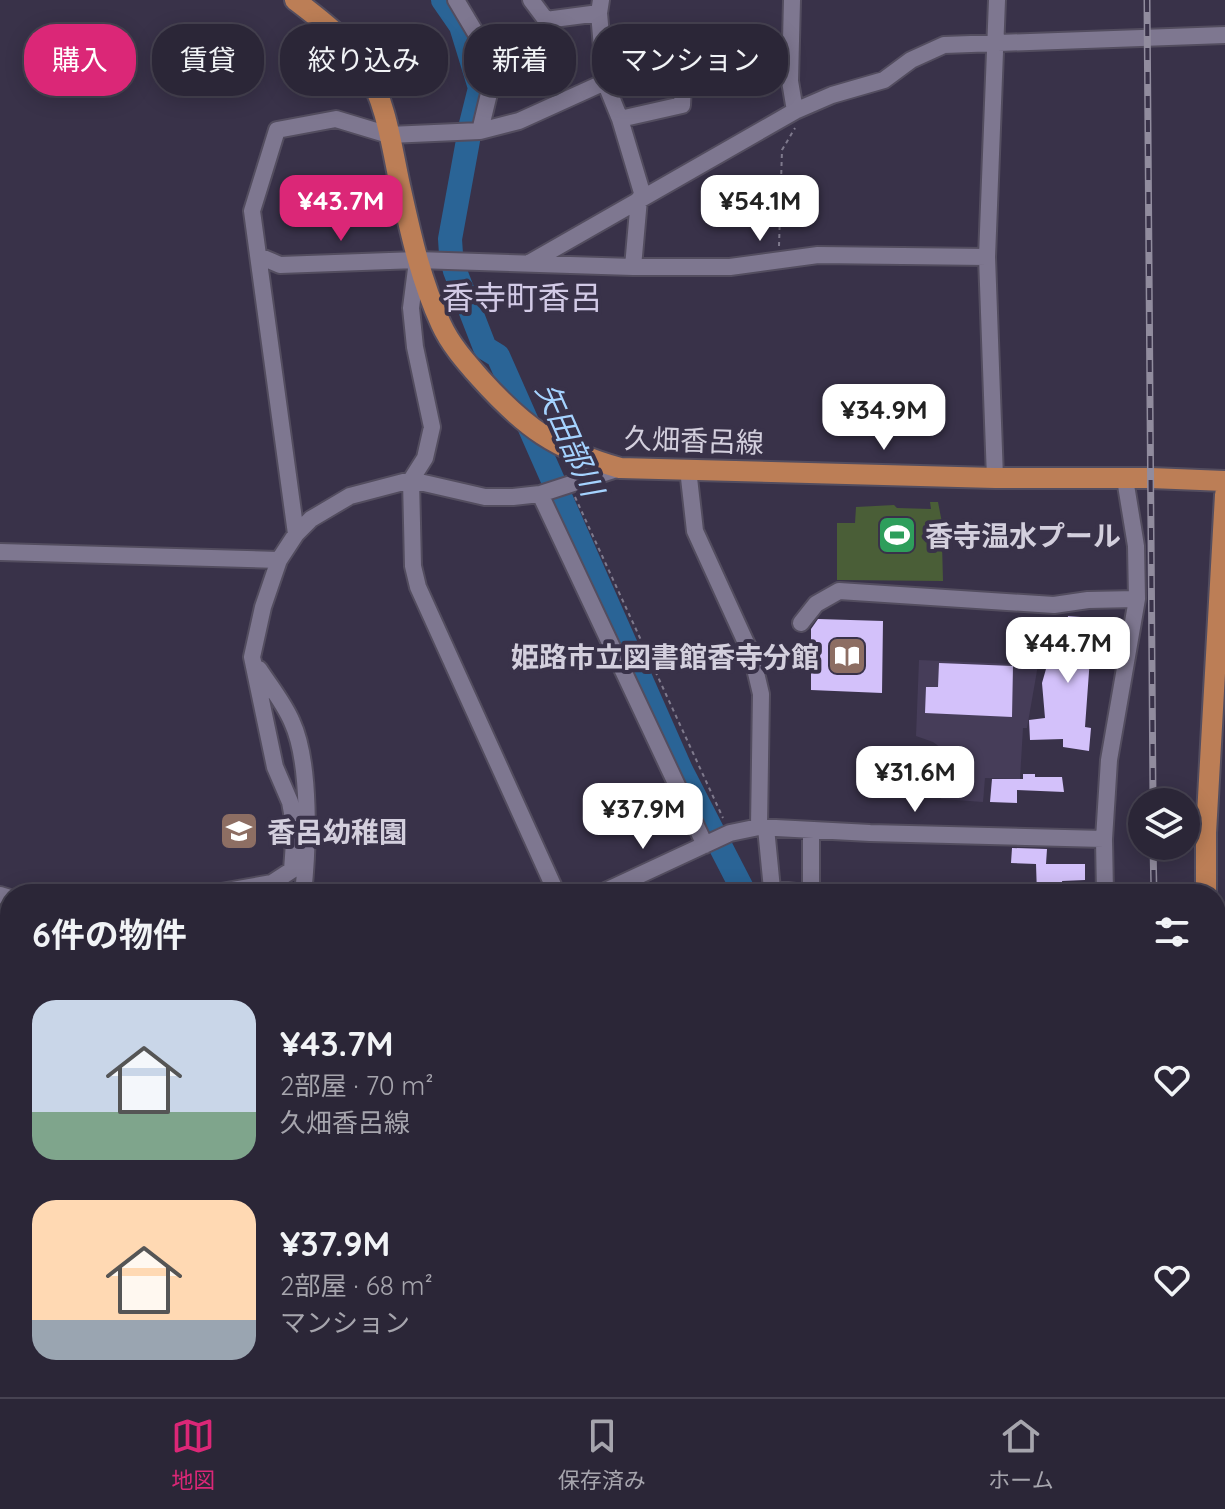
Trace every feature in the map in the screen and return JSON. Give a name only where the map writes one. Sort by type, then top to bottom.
[{"type":"main road","name":"久畑香呂線","points":[[295,0],[342,40],[365,67],[379,98],[417,260],[441,326],[452,344],[508,409],[563,449],[620,468],[1225,481]]},
{"type":"main road","points":[[1206,884],[1206,833],[1218,754],[1225,495]]},
{"type":"street","points":[[456,0],[484,47],[492,81],[480,131]]},
{"type":"street","points":[[531,0],[546,20],[600,7]]},
{"type":"street","points":[[792,0],[789,44],[795,111]]},
{"type":"street","points":[[995,478],[987,257],[997,0]]},
{"type":"street","points":[[531,262],[795,111],[832,95],[884,80],[911,60],[944,45],[1225,35]]},
{"type":"street","points":[[620,119],[682,105],[684,65],[789,44]]},
{"type":"street","points":[[296,534],[252,211],[277,130],[336,119],[389,135],[480,131],[519,121],[592,88]]},
{"type":"street","points":[[611,96],[641,198],[633,267]]},
{"type":"street","points":[[259,256],[280,265],[417,260],[633,267],[730,267],[818,255],[987,257]]},
{"type":"street","points":[[417,260],[411,308],[415,347],[432,427],[425,458],[411,480],[413,566],[418,587],[552,884]]},
{"type":"street","points":[[297,884],[292,870],[295,829],[290,802],[275,767],[252,657],[263,607],[279,560],[296,534],[311,519],[350,496],[411,480],[485,497],[513,497],[540,494],[620,468]]},
{"type":"street","points":[[688,469],[695,531],[752,656],[761,694],[763,828],[771,884]]},
{"type":"street","points":[[1105,884],[1109,760],[1137,599],[1136,546],[1125,479]]},
{"type":"street","points":[[540,494],[705,845]]},
{"type":"street","points":[[0,552],[279,560]]},
{"type":"street","points":[[801,623],[816,604],[839,591],[1054,605],[1088,600],[1137,599]]},
{"type":"street","points":[[252,657],[293,723],[306,780],[301,884]]},
{"type":"street","points":[[621,884],[730,833],[763,828],[1104,839]]},
{"type":"street","points":[[811,830],[811,884]]},
{"type":"street","points":[[266,884],[292,870]]},
{"type":"path","points":[[779,260],[782,150],[796,126],[795,111]]},
{"type":"path","points":[[569,485],[730,833]]},
{"type":"shaded area","points":[[919,660],[1038,665],[1027,728],[1023,728],[1020,779],[985,778],[983,802],[941,799],[948,753],[933,742],[916,736]]},
{"type":"green space","name":"香寺温水プール","points":[[930,502],[938,502],[943,528],[949,525],[957,529],[957,542],[942,544],[943,581],[837,580],[837,523],[855,523],[856,507],[894,505],[897,508],[931,509]]},
{"type":"building","points":[[1068,616],[1094,618],[1093,636],[1103,636],[1101,659],[1090,658],[1085,727],[1091,728],[1089,751],[1063,747],[1063,739],[1030,740],[1029,720],[1045,718],[1042,683],[1050,655],[1046,655],[1050,630],[1066,632]]},
{"type":"building","name":"姫路市立図書館香寺分館","points":[[818,619],[883,621],[882,693],[811,690],[811,629]]},
{"type":"building","points":[[939,663],[1013,666],[1012,717],[925,713],[926,687],[938,687]]},
{"type":"building","points":[[1023,774],[1062,777],[1064,792],[1017,790],[1017,803],[990,802],[992,779],[1023,779]]},
{"type":"building","points":[[1012,848],[1047,849],[1046,864],[1085,864],[1085,880],[1037,884],[1036,864],[1011,863]]},
{"type":"waterway","name":"矢田部川","points":[[443,0],[461,26],[480,88],[450,239],[455,271],[485,348],[498,356],[681,770],[740,884]]},
{"type":"railway","points":[[1147,0],[1153,788]]},
{"type":"railway","points":[[1153,860],[1154,884]]},
{"type":"place","name":"香寺温水プール","points":[[897,535]]},
{"type":"place","name":"姫路市立図書館香寺分館","points":[[847,656]]},
{"type":"place","name":"香呂幼稚園","points":[[239,831]]},
{"type":"district","name":"香寺町香呂","points":[[522,297]]}]
